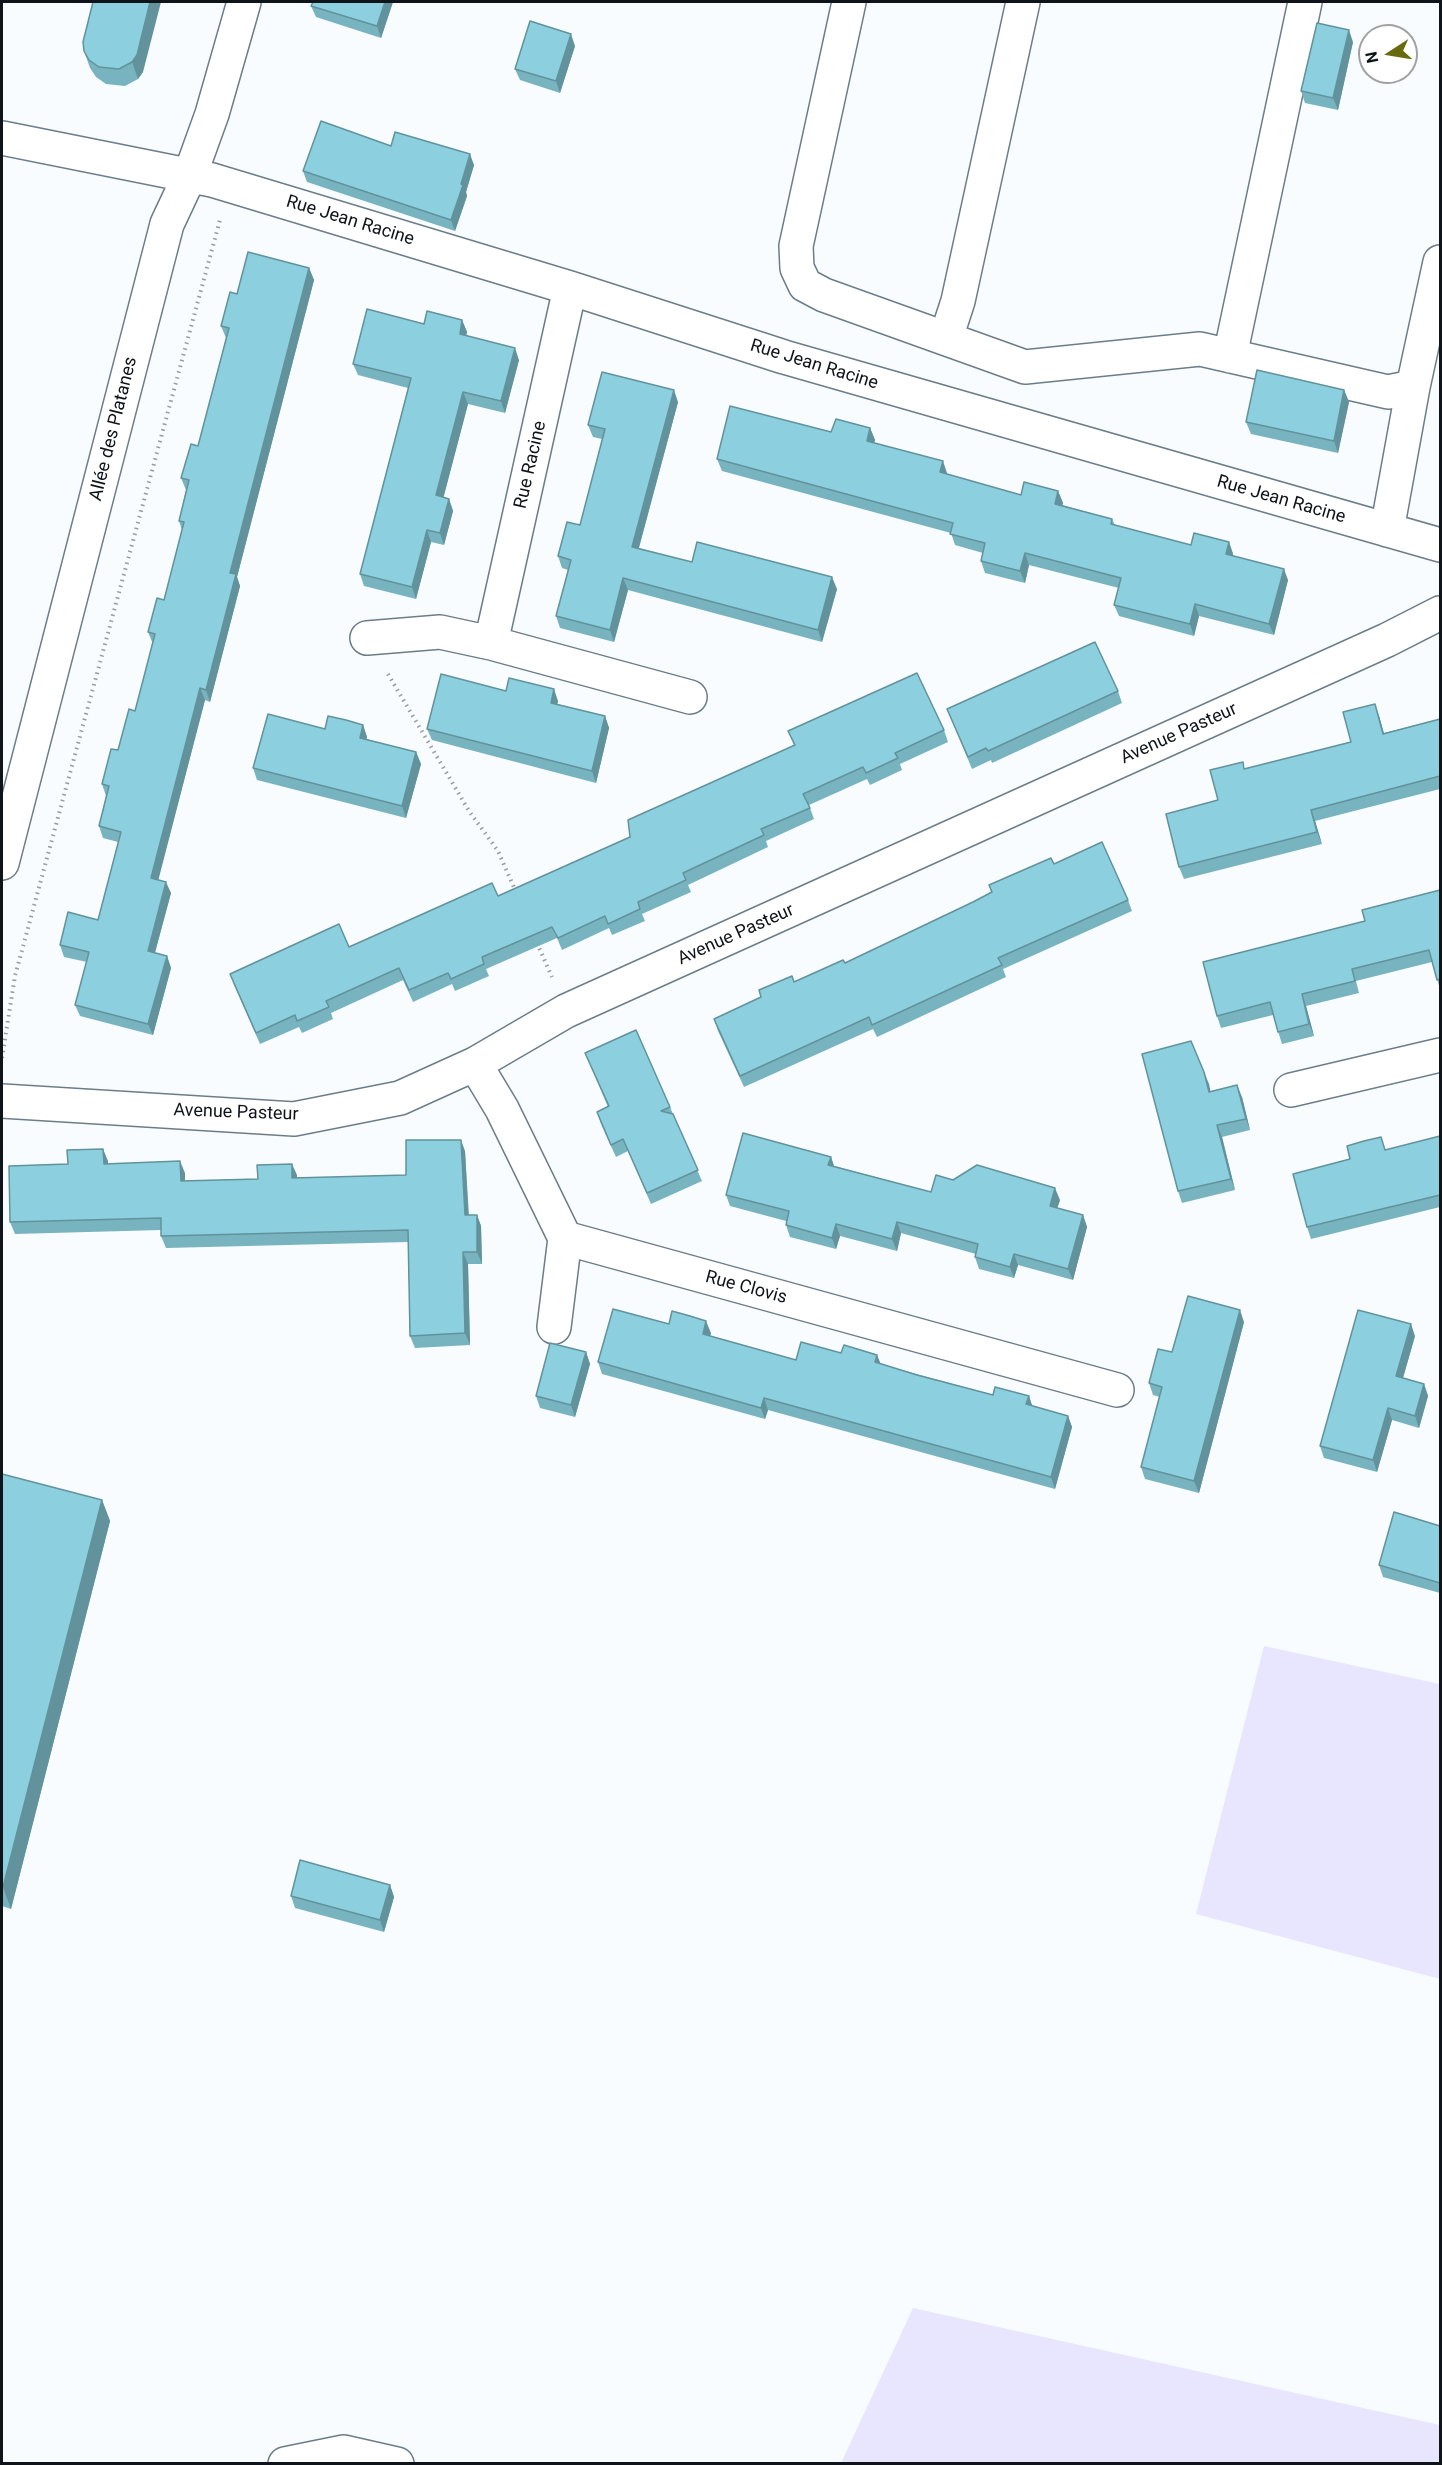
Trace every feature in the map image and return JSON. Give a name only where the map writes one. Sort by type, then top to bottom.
[{"type":"street","name":"Allée des Platanes","points":[[2,863],[167,224],[190,175],[212,114],[244,2]]},
{"type":"street","points":[[849,2],[796,246],[797,267],[805,285],[824,295],[1025,367],[1200,349],[1388,392],[1413,387]]},
{"type":"street","points":[[946,339],[958,301],[1023,2]]},
{"type":"street","points":[[1230,356],[1305,2]]},
{"type":"street","name":"Rue Jean Racine","points":[[2,138],[190,175],[570,288],[784,357],[1440,545]]},
{"type":"street","points":[[1386,530],[1413,387],[1439,273]]},
{"type":"street","name":"Rue Racine","points":[[491,643],[570,288]]},
{"type":"street","name":"Avenue Pasteur","points":[[2,1101],[294,1119],[400,1098],[475,1064],[567,1011],[1387,640],[1440,613]]},
{"type":"street","points":[[367,638],[440,633],[491,643],[690,697]]},
{"type":"street","points":[[1291,1090],[1440,1055]]},
{"type":"street","points":[[475,1064],[502,1109],[565,1238],[554,1327]]},
{"type":"street","name":"Rue Clovis","points":[[565,1238],[1117,1390]]},
{"type":"street","points":[[285,2463],[344,2452],[397,2463]]},
{"type":"path","points":[[367,638],[469,811],[498,851],[517,894]]},
{"type":"path","points":[[535,937],[567,1011]]},
{"type":"shaded area","points":[[1264,1646],[1440,1684],[1440,1979],[1196,1914]]},
{"type":"shaded area","points":[[913,2308],[1440,2425],[1440,2463],[841,2463]]},
{"type":"building","points":[[93,2],[150,2],[137,55],[132,62],[119,69],[99,67],[89,60],[84,51],[83,42]]},
{"type":"building","points":[[313,2],[385,2],[377,26],[311,6]]},
{"type":"building","points":[[530,21],[571,34],[556,81],[515,69]]},
{"type":"building","points":[[1317,23],[1349,30],[1333,98],[1301,91]]},
{"type":"building","points":[[321,121],[391,146],[395,132],[470,154],[461,184],[463,185],[451,220],[303,171]]},
{"type":"building","points":[[248,252],[309,268],[230,573],[236,574],[206,690],[200,688],[151,878],[166,882],[148,951],[167,956],[148,1024],[75,1005],[89,952],[60,945],[68,912],[98,920],[121,832],[99,826],[109,786],[102,784],[111,749],[118,750],[129,709],[135,711],[155,634],[148,632],[157,598],[164,600],[184,522],[179,521],[189,480],[181,478],[191,444],[198,446],[229,328],[221,326],[230,292],[237,294]]},
{"type":"building","points":[[367,309],[424,324],[427,311],[462,320],[460,334],[515,348],[501,401],[463,392],[436,495],[449,499],[440,533],[427,530],[412,587],[360,574],[411,378],[353,364]]},
{"type":"building","points":[[1257,370],[1344,390],[1334,441],[1246,422]]},
{"type":"building","points":[[602,372],[674,390],[632,547],[692,562],[697,542],[832,577],[818,630],[623,578],[610,630],[556,616],[571,560],[558,556],[567,522],[580,525],[605,429],[588,425]]},
{"type":"building","points":[[730,406],[831,432],[836,419],[870,428],[867,441],[943,461],[940,472],[1021,495],[1024,482],[1058,491],[1055,504],[1112,519],[1111,524],[1191,545],[1194,533],[1229,542],[1226,554],[1284,569],[1269,624],[1195,604],[1190,624],[1114,605],[1121,578],[1025,553],[1020,571],[981,561],[985,543],[950,534],[953,523],[717,459]]},
{"type":"building","points":[[1095,642],[1118,691],[988,751],[986,748],[968,757],[947,709]]},
{"type":"building","points":[[917,673],[944,730],[895,753],[898,758],[866,773],[863,767],[803,794],[810,808],[761,829],[764,835],[683,873],[686,880],[638,902],[640,909],[608,924],[605,916],[558,938],[552,927],[482,957],[484,964],[451,979],[448,973],[409,990],[399,968],[326,1001],[329,1007],[297,1021],[295,1015],[256,1033],[230,974],[339,924],[349,947],[492,883],[498,896],[630,837],[628,820],[795,745],[788,731]]},
{"type":"building","points":[[441,674],[506,691],[509,678],[554,689],[551,703],[605,716],[592,771],[427,729]]},
{"type":"building","points":[[1375,704],[1383,734],[1440,719],[1440,776],[1311,810],[1317,832],[1179,867],[1166,814],[1218,800],[1210,770],[1243,762],[1244,769],[1351,742],[1343,712]]},
{"type":"building","points":[[268,714],[325,729],[328,716],[346,720],[363,725],[360,738],[416,752],[402,806],[253,768]]},
{"type":"building","points":[[1102,842],[1128,900],[998,958],[1002,965],[872,1025],[869,1017],[740,1076],[714,1019],[761,997],[759,990],[792,976],[794,982],[843,960],[845,963],[973,902],[992,892],[989,885],[1051,858],[1054,864]]},
{"type":"building","points":[[1440,890],[1440,979],[1437,980],[1429,950],[1352,969],[1355,981],[1302,994],[1309,1024],[1278,1032],[1270,1002],[1217,1016],[1203,962],[1365,921],[1362,910]]},
{"type":"building","points":[[636,1030],[670,1107],[661,1111],[673,1114],[698,1170],[647,1193],[623,1139],[611,1145],[597,1112],[609,1106],[585,1053]]},
{"type":"building","points":[[1191,1041],[1204,1072],[1209,1092],[1237,1085],[1246,1119],[1217,1125],[1231,1179],[1178,1191],[1142,1054]]},
{"type":"building","points":[[743,1133],[831,1157],[828,1165],[931,1192],[936,1175],[953,1180],[977,1165],[1055,1188],[1050,1206],[1083,1215],[1068,1269],[1014,1254],[1010,1267],[975,1257],[978,1244],[897,1222],[892,1239],[836,1224],[832,1238],[786,1225],[789,1211],[726,1195]]},
{"type":"building","points":[[1440,1136],[1440,1195],[1307,1227],[1293,1174],[1350,1159],[1347,1146],[1364,1141],[1381,1137],[1385,1150]]},
{"type":"building","points":[[406,1140],[461,1140],[465,1215],[477,1215],[477,1252],[463,1252],[465,1333],[410,1336],[408,1230],[161,1236],[161,1218],[10,1222],[9,1166],[68,1164],[67,1150],[103,1149],[104,1164],[180,1161],[181,1181],[258,1179],[257,1165],[292,1164],[292,1178],[406,1175]]},
{"type":"building","points":[[1188,1296],[1240,1310],[1194,1481],[1141,1467],[1162,1387],[1149,1383],[1158,1349],[1172,1352]]},
{"type":"building","points":[[613,1309],[669,1324],[672,1311],[690,1316],[706,1321],[703,1334],[796,1360],[801,1342],[841,1353],[844,1345],[877,1355],[875,1362],[917,1375],[993,1395],[995,1387],[1029,1396],[1026,1404],[1068,1416],[1051,1477],[764,1398],[761,1408],[598,1362]]},
{"type":"building","points":[[1358,1310],[1411,1324],[1396,1376],[1424,1384],[1415,1416],[1388,1408],[1373,1460],[1320,1446]]},
{"type":"building","points":[[550,1343],[586,1352],[571,1405],[536,1396]]},
{"type":"building","points":[[2,1474],[102,1500],[3,1887],[2,1887]]},
{"type":"building","points":[[1394,1512],[1440,1526],[1440,1583],[1379,1565]]},
{"type":"building","points":[[300,1860],[390,1885],[380,1920],[291,1896]]}]
